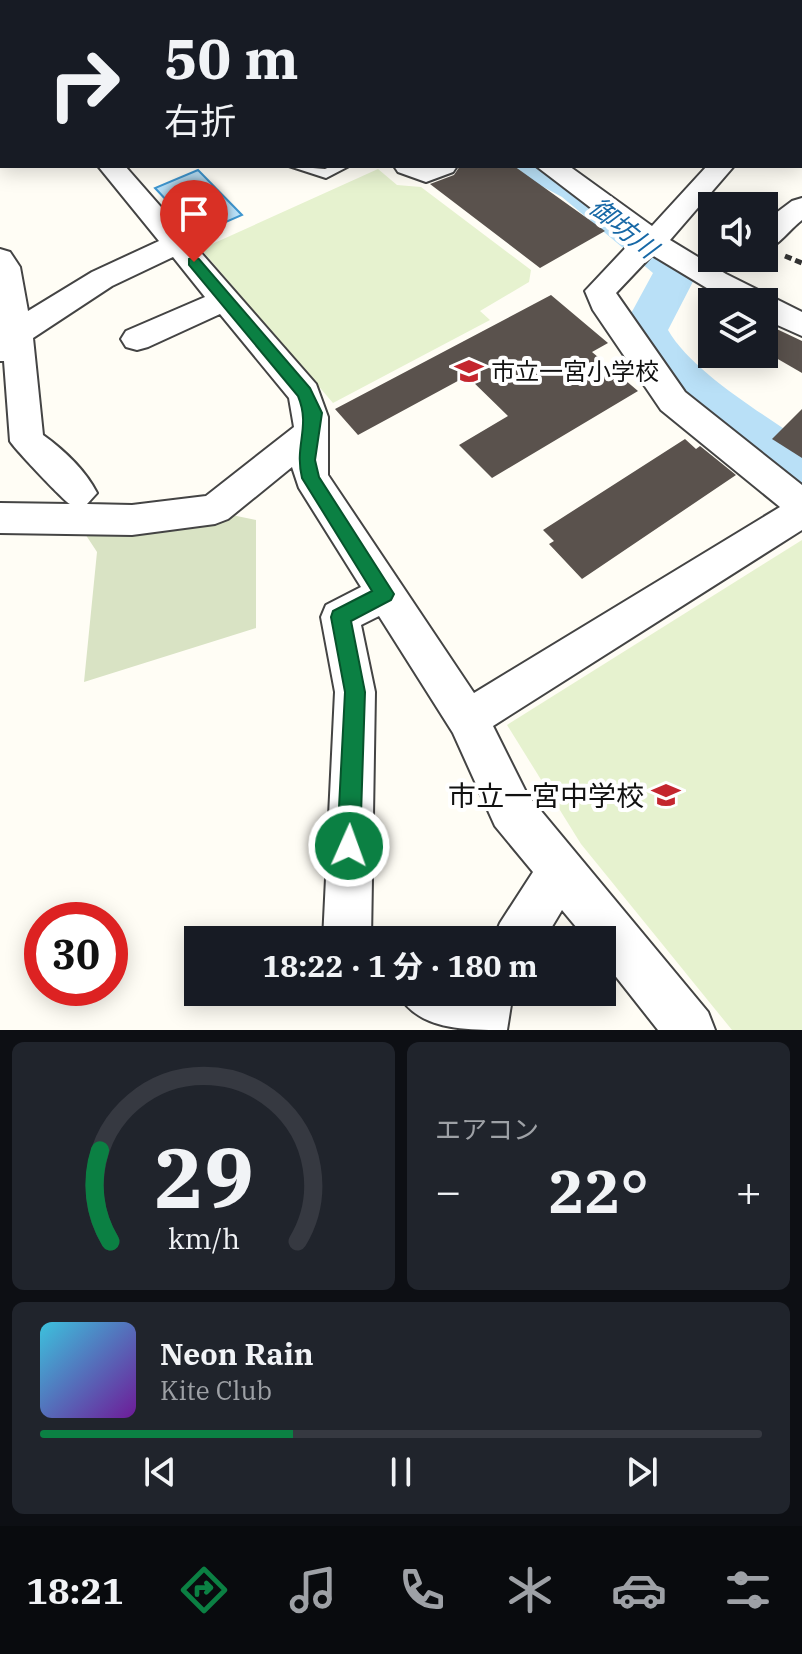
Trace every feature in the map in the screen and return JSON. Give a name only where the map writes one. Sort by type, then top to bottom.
[{"type":"street","points":[[113,168],[304,393],[314,413],[306,460],[311,478],[468,719],[511,810],[690,1030]]},
{"type":"street","points":[[412,168],[426,174],[440,168]]},
{"type":"street","points":[[553,168],[585,186],[647,245],[727,288]]},
{"type":"street","points":[[719,168],[600,291],[604,303],[673,401],[802,505]]},
{"type":"street","points":[[778,224],[802,207]]},
{"type":"street","points":[[8,343],[102,279],[177,244]]},
{"type":"street","points":[[0,259],[5,267],[8,343],[27,441],[47,456],[79,493]]},
{"type":"street","points":[[137,339],[227,299]]},
{"type":"street","points":[[778,313],[802,325]]},
{"type":"street","points":[[0,518],[132,520],[215,509],[312,432]]},
{"type":"street","points":[[468,719],[802,512]]},
{"type":"street","points":[[347,926],[355,692],[340,617],[385,594]]},
{"type":"street","points":[[526,926],[560,871]]},
{"type":"street","points":[[441,1006],[474,1030]]},
{"type":"street","points":[[482,1030],[486,1006]]},
{"type":"lane","points":[[304,168],[326,174],[338,168]]},
{"type":"green space","points":[[378,169],[397,185],[421,187],[531,270],[529,282],[480,311],[490,320],[333,403],[201,249]]},
{"type":"green space","points":[[232,515],[256,520],[256,628],[84,682],[97,552],[78,523]]},
{"type":"green space","name":"市立一宮中学校","points":[[802,540],[802,1030],[732,1030],[581,844],[507,725]]},
{"type":"water","points":[[198,170],[242,215],[198,234],[155,188]]},
{"type":"building","points":[[459,168],[517,168],[605,231],[540,268],[430,184],[454,175]]},
{"type":"building","points":[[551,295],[608,343],[592,352],[638,391],[492,478],[459,445],[508,416],[467,376],[358,435],[335,409]]},
{"type":"building","points":[[778,330],[802,341],[802,373],[778,359]]},
{"type":"building","points":[[802,409],[802,458],[772,439]]},
{"type":"building","points":[[685,439],[696,449],[700,446],[736,475],[582,579],[549,544],[554,541],[543,530]]},
{"type":"waterway","name":"御坊川","points":[[539,168],[576,188],[677,270],[645,330],[661,359],[722,411],[802,469]]},
{"type":"place","name":"市立一宮小学校","points":[[469,371]]},
{"type":"place","name":"市立一宮中学校","points":[[666,795]]},
{"type":"route","points":[[194,262],[304,393],[314,413],[306,460],[311,478],[385,594],[340,617],[355,692],[349,846]]}]
